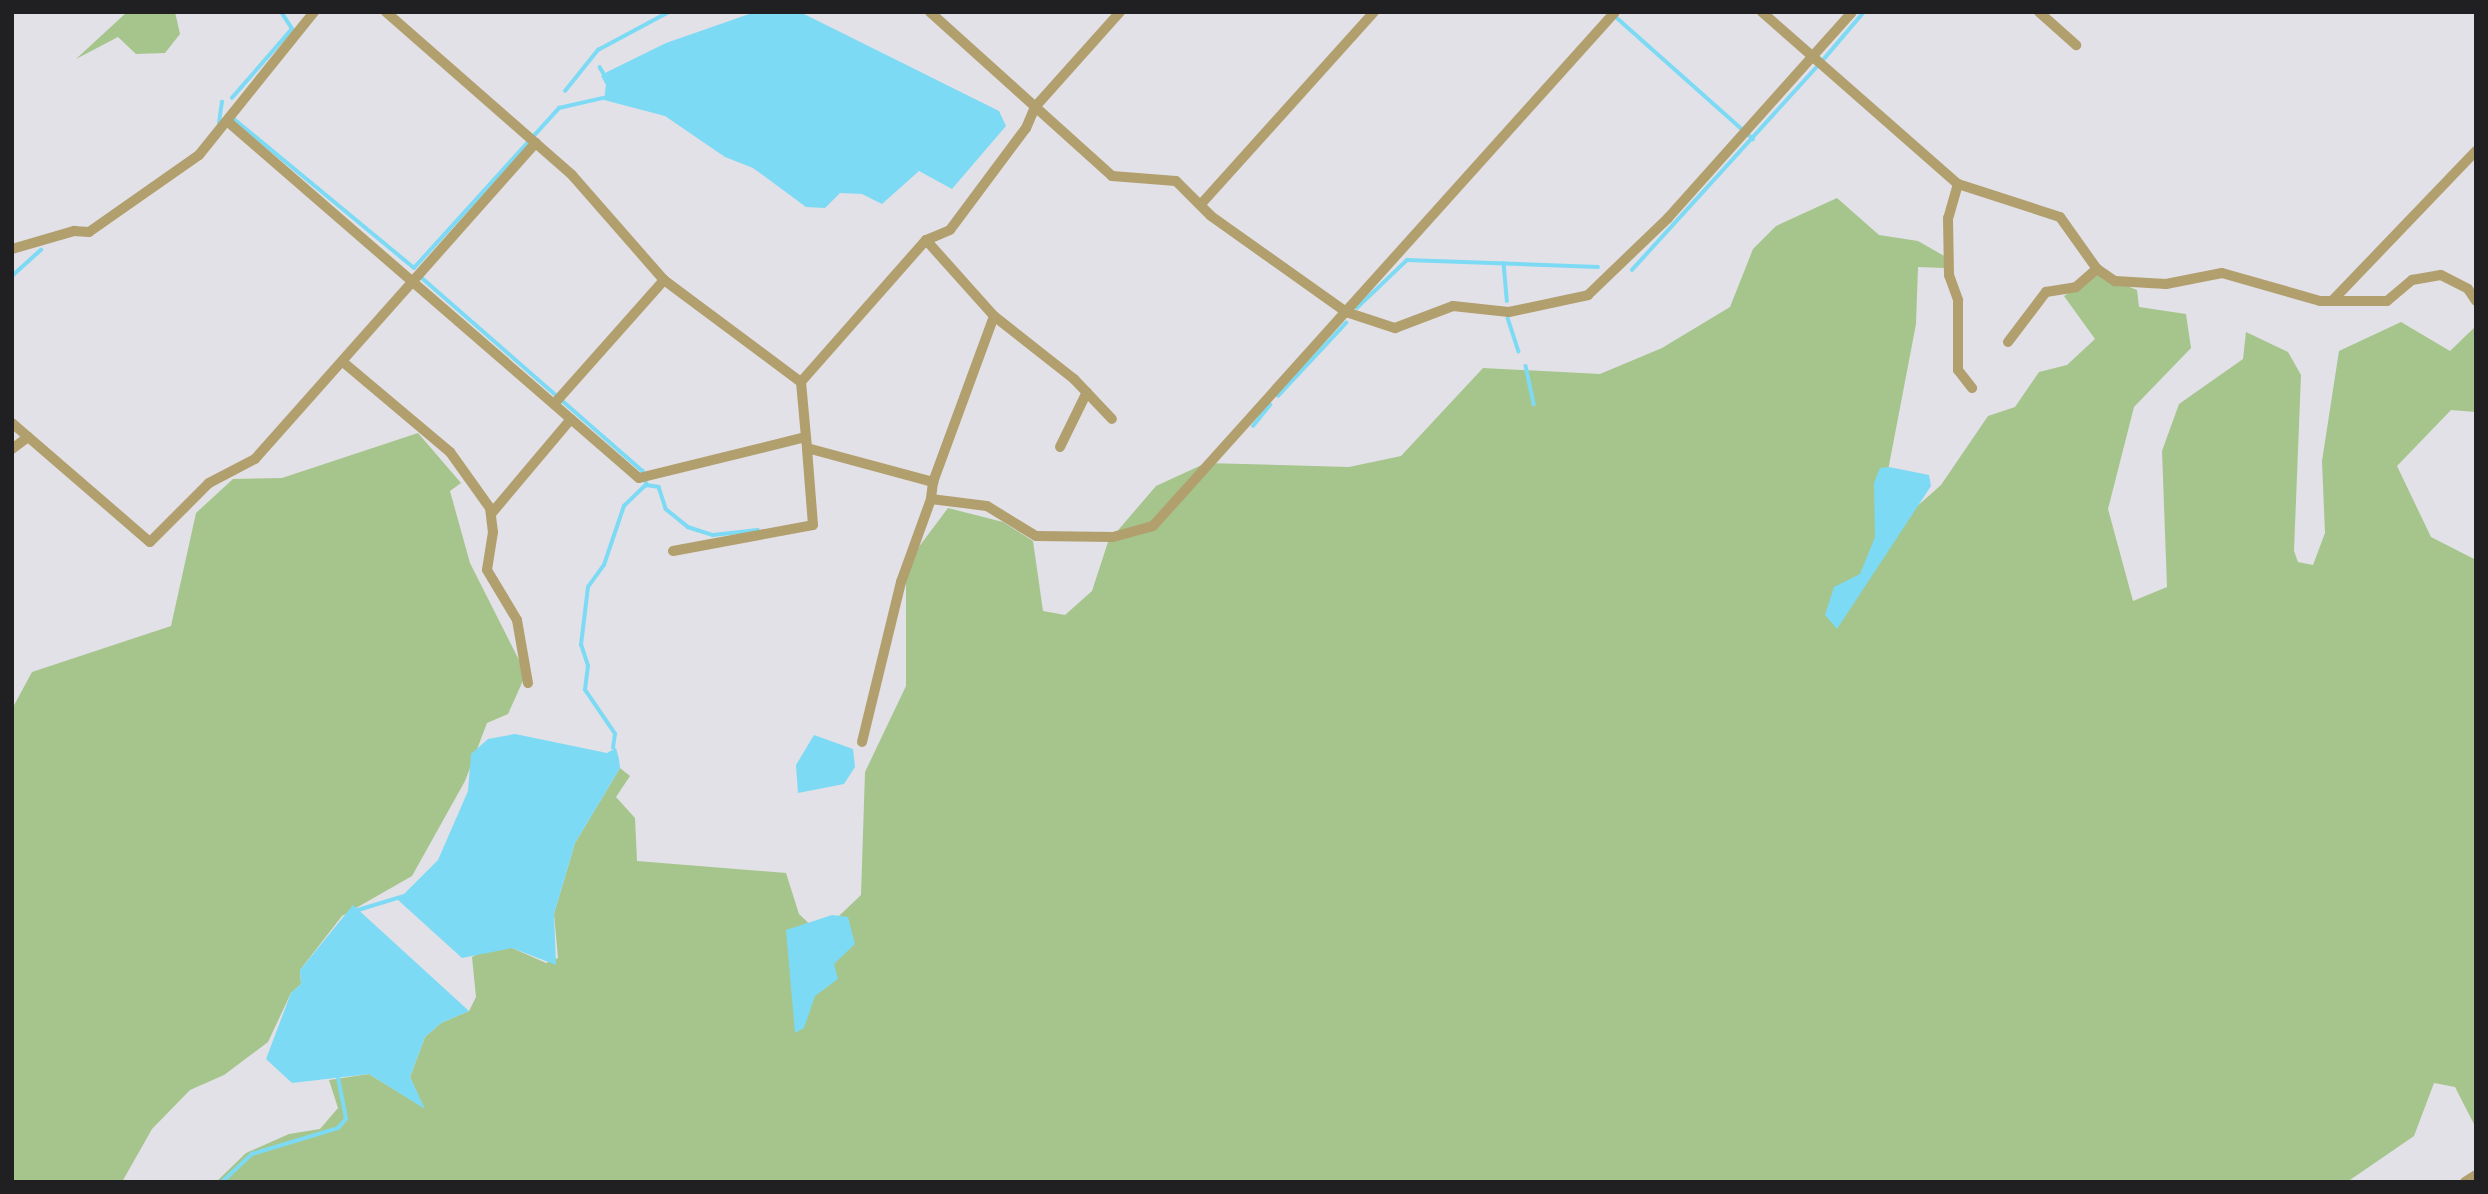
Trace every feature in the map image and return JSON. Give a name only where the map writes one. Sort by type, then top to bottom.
[{"type":"street","points":[[12,249],[75,231],[89,232],[199,155],[314,12]]},
{"type":"street","points":[[386,12],[536,143],[664,280],[801,382]]},
{"type":"street","points":[[930,12],[1112,176],[1176,181],[1202,203],[1211,216],[1346,312],[1395,328],[1453,306],[1509,312],[1588,295],[1668,218],[1852,12]]},
{"type":"street","points":[[673,551],[813,525],[801,382],[926,240],[950,230],[1035,107],[1120,12]]},
{"type":"street","points":[[1202,203],[1374,12]]},
{"type":"street","points":[[931,499],[987,506],[1036,536],[1064,540],[1113,537],[1153,526],[1615,12]]},
{"type":"street","points":[[1762,12],[1958,184],[2060,217],[2097,269],[2137,286],[2234,275],[2332,302],[2387,301],[2425,275],[2455,280],[2476,301]]},
{"type":"street","points":[[2039,12],[2076,45]]},
{"type":"street","points":[[228,119],[639,478],[806,442],[933,482]]},
{"type":"street","points":[[12,423],[150,542],[209,483],[256,459],[536,143]]},
{"type":"street","points":[[2332,302],[2476,151]]},
{"type":"street","points":[[1958,184],[1948,218],[1949,275],[1958,300],[1958,370],[1972,388]]},
{"type":"street","points":[[926,240],[994,316],[1087,393],[1112,419]]},
{"type":"street","points":[[2008,342],[2046,292],[2076,287],[2097,269]]},
{"type":"street","points":[[554,404],[664,280]]},
{"type":"street","points":[[862,742],[901,582],[931,499],[933,482],[994,316]]},
{"type":"street","points":[[343,362],[450,453],[491,514]]},
{"type":"street","points":[[1060,447],[1087,393]]},
{"type":"street","points":[[528,683],[517,620],[487,570],[491,514],[571,419]]},
{"type":"street","points":[[12,449],[28,437]]},
{"type":"street","points":[[2465,1182],[2476,1175]]},
{"type":"green space","points":[[127,12],[175,12],[180,34],[165,53],[136,54],[118,37],[76,59]]},
{"type":"green space","points":[[1837,198],[1879,235],[1918,241],[1946,257],[1944,268],[1918,267],[1916,324],[1878,523],[1896,525],[1941,485],[1988,416],[2015,407],[2039,372],[2067,365],[2095,339],[2064,296],[2098,274],[2137,290],[2139,307],[2186,314],[2191,348],[2134,407],[2108,509],[2133,601],[2167,587],[2162,451],[2179,404],[2243,359],[2246,332],[2288,352],[2301,375],[2294,551],[2298,562],[2313,565],[2325,533],[2322,461],[2339,351],[2401,322],[2450,351],[2476,326],[2476,412],[2451,410],[2397,466],[2431,537],[2476,560],[2476,1128],[2455,1087],[2434,1083],[2414,1136],[2347,1182],[216,1182],[246,1153],[289,1134],[320,1129],[338,1108],[329,1080],[369,1074],[424,1108],[410,1077],[425,1037],[441,1023],[469,1011],[476,997],[472,957],[494,947],[512,948],[546,963],[558,958],[554,914],[575,843],[620,768],[630,776],[616,797],[635,818],[637,861],[786,873],[799,914],[820,934],[861,895],[865,772],[906,686],[906,564],[948,508],[1003,522],[1033,541],[1043,611],[1065,615],[1092,591],[1108,542],[1156,486],[1206,463],[1349,467],[1401,456],[1483,368],[1600,374],[1662,348],[1730,307],[1753,249],[1776,226]]},
{"type":"green space","points":[[418,433],[461,483],[450,491],[470,563],[526,674],[508,714],[487,723],[465,781],[412,876],[342,916],[300,970],[301,984],[291,993],[268,1042],[224,1075],[190,1090],[152,1129],[122,1182],[12,1182],[12,709],[32,672],[171,626],[196,513],[233,479],[282,478]]},
{"type":"water","points":[[755,12],[802,13],[999,111],[1006,126],[952,189],[919,171],[882,204],[862,194],[840,193],[825,208],[806,207],[753,168],[725,157],[665,116],[604,100],[606,85],[601,76],[607,72],[666,43]]},
{"type":"water","points":[[1889,467],[1929,475],[1931,486],[1837,629],[1825,615],[1834,587],[1860,574],[1875,537],[1874,483],[1880,468]]},
{"type":"water","points":[[515,734],[607,753],[616,748],[619,759],[620,768],[575,843],[554,914],[556,965],[512,948],[462,958],[398,900],[438,860],[468,791],[471,754],[488,739]]},
{"type":"water","points":[[814,735],[853,749],[855,767],[844,784],[798,793],[796,765]]},
{"type":"water","points":[[353,905],[469,1011],[441,1023],[425,1037],[410,1077],[425,1109],[369,1074],[292,1083],[266,1059],[291,993],[301,984],[300,970]]},
{"type":"water","points":[[832,915],[848,917],[855,944],[834,964],[838,979],[815,996],[804,1028],[795,1033],[786,930]]},
{"type":"waterway","points":[[232,98],[292,29],[281,12]]},
{"type":"waterway","points":[[565,91],[598,50],[669,12]]},
{"type":"waterway","points":[[1824,59],[1864,12]]},
{"type":"waterway","points":[[1615,16],[1753,139]]},
{"type":"waterway","points":[[600,67],[604,74]]},
{"type":"waterway","points":[[1632,270],[1816,68]]},
{"type":"waterway","points":[[233,118],[414,268],[559,108],[603,98]]},
{"type":"waterway","points":[[219,123],[222,102]]},
{"type":"waterway","points":[[12,276],[41,250]]},
{"type":"waterway","points":[[1357,308],[1407,260],[1598,267]]},
{"type":"waterway","points":[[1504,263],[1507,301]]},
{"type":"waterway","points":[[420,276],[643,471],[647,485],[659,487],[666,509],[688,527],[713,535],[758,530]]},
{"type":"waterway","points":[[1508,318],[1519,351]]},
{"type":"waterway","points":[[1278,396],[1346,323]]},
{"type":"waterway","points":[[1526,366],[1534,404]]},
{"type":"waterway","points":[[1253,426],[1270,405]]},
{"type":"waterway","points":[[613,748],[615,734],[585,690],[588,666],[581,645],[588,587],[604,565],[624,506],[646,485]]},
{"type":"waterway","points":[[358,910],[404,896]]},
{"type":"waterway","points":[[222,1182],[252,1154],[338,1128],[346,1119],[338,1078]]}]
